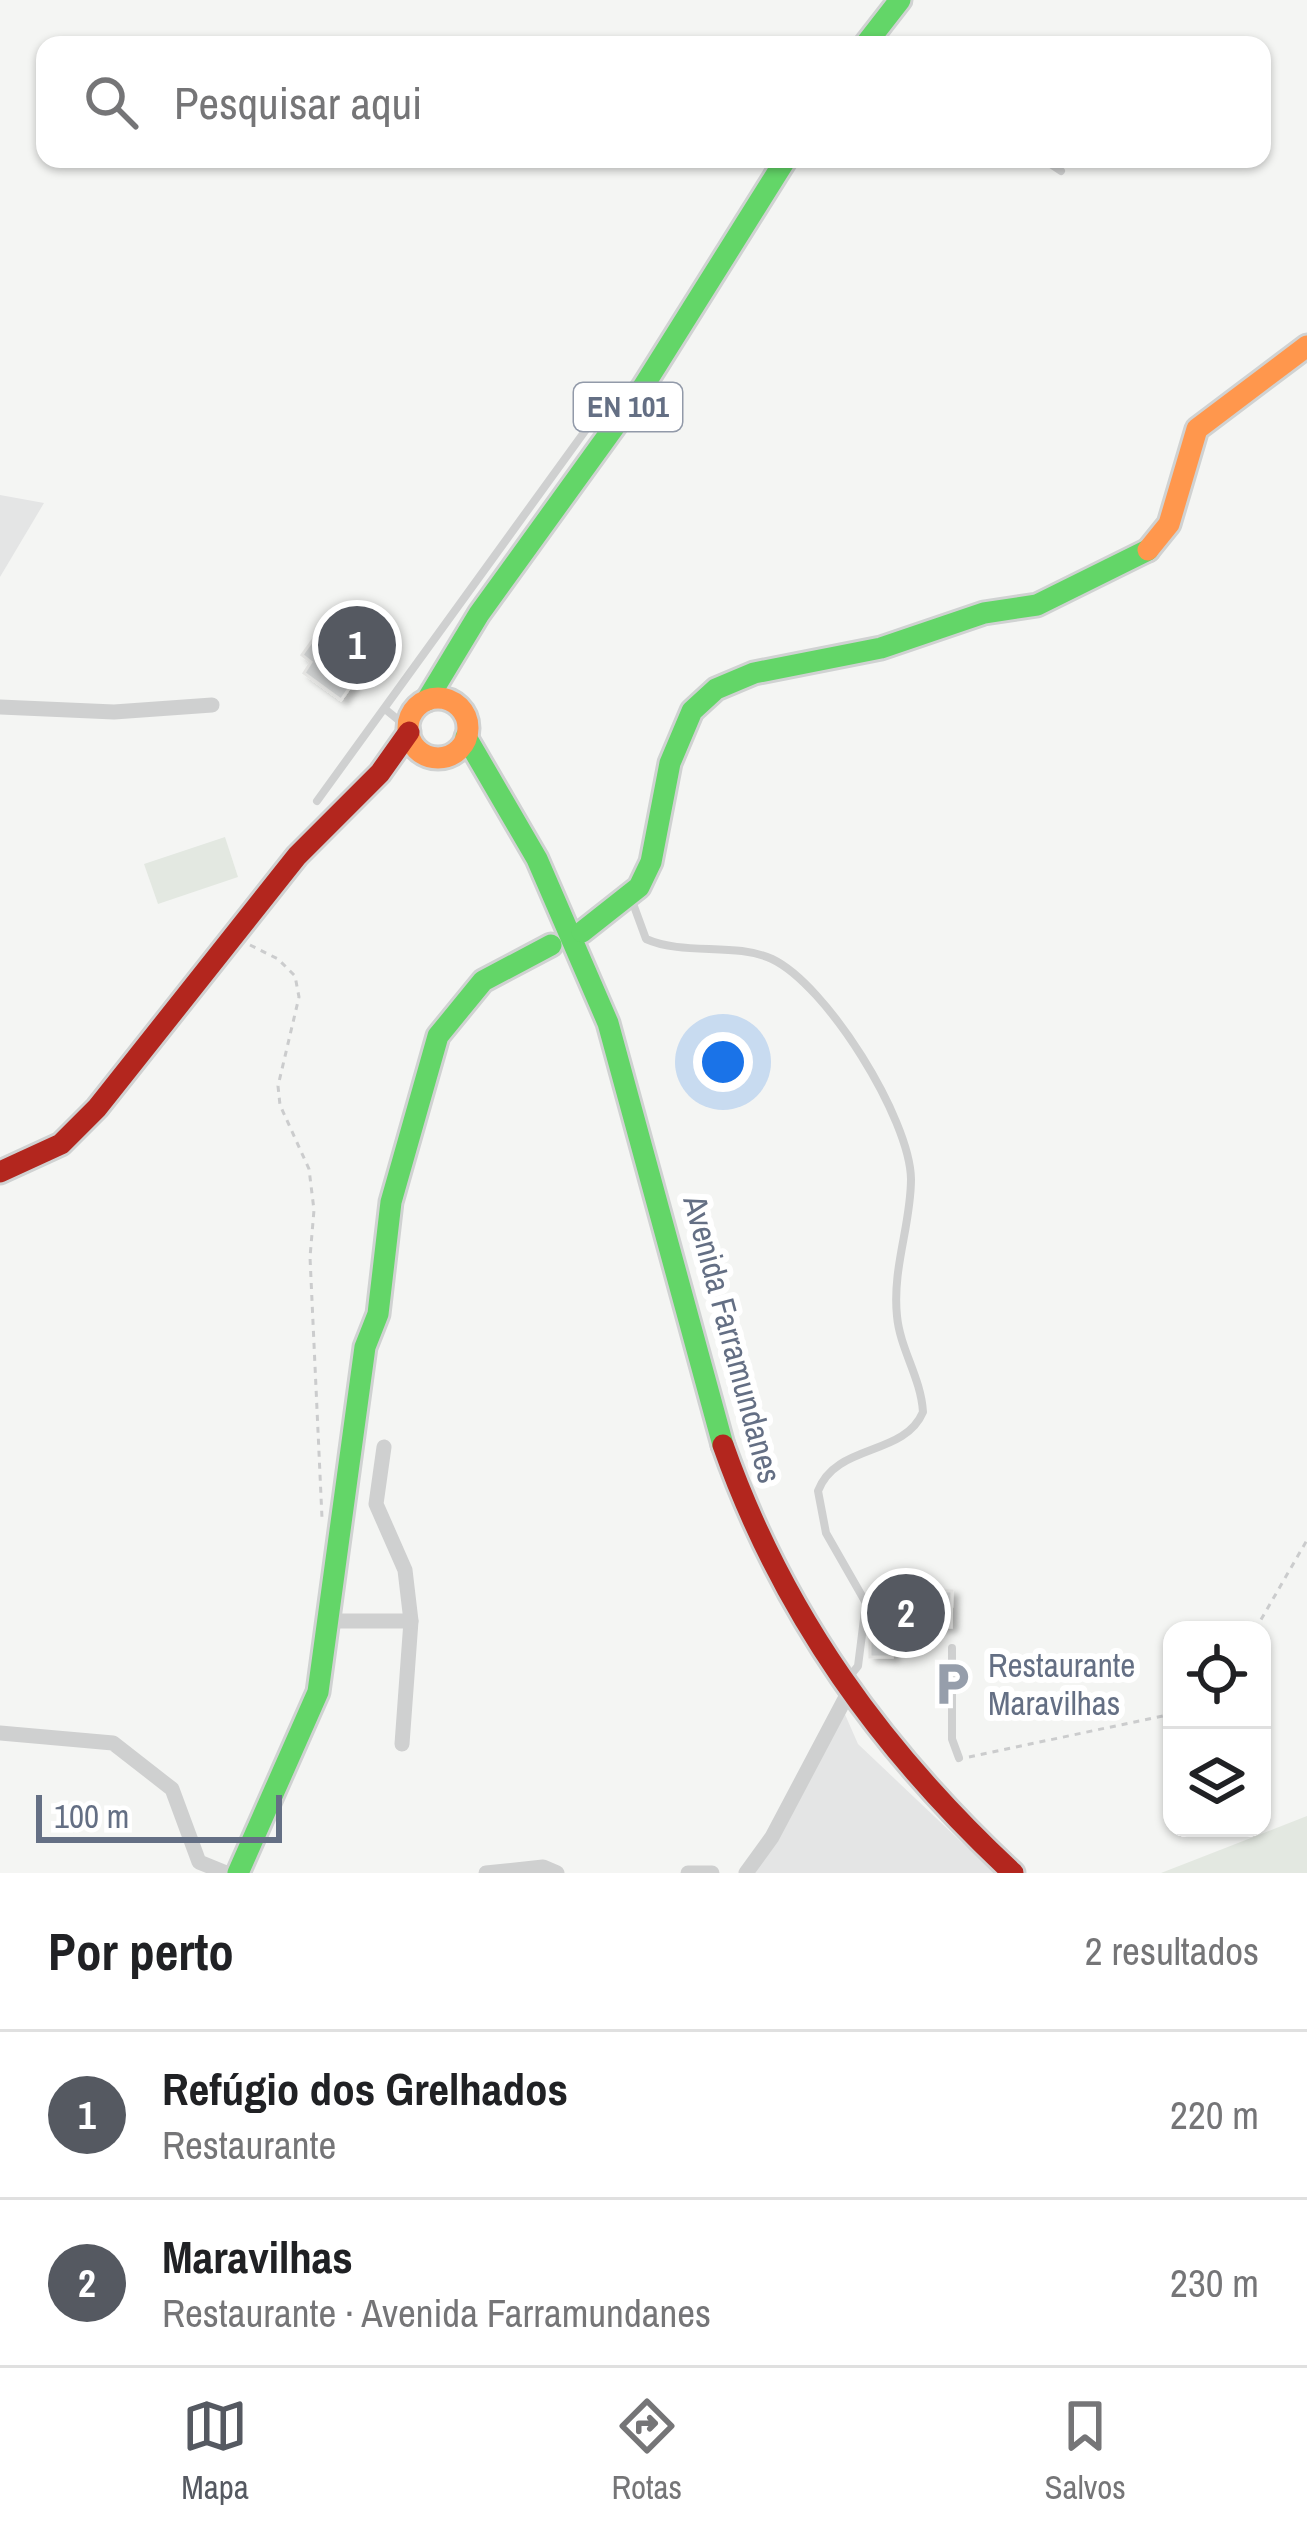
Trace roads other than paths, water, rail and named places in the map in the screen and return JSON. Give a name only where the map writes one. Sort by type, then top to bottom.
[{"type":"main road","points":[[872,36],[900,0]]},
{"type":"main road","name":"EN 101","points":[[462,648],[479,614],[643,387],[780,168]]},
{"type":"main road","points":[[582,932],[630,896],[651,862],[670,764],[692,711],[716,689],[754,673],[881,648],[984,613],[1037,605],[1145,553],[1169,524],[1197,429],[1307,346]]},
{"type":"main road","points":[[0,1172],[46,1152],[73,1132],[297,856],[358,794],[409,730],[462,648]]},
{"type":"main road","points":[[358,794],[458,750],[466,737],[458,672],[462,648]]},
{"type":"main road","points":[[425,701],[448,700],[463,711]]},
{"type":"main road","points":[[409,730],[412,744],[491,782]]},
{"type":"main road","name":"Avenida Farramundanes","points":[[466,737],[503,796],[581,959],[646,1136],[712,1412],[740,1497],[772,1570],[843,1692],[922,1788],[1013,1873]]},
{"type":"main road","points":[[238,1873],[318,1692],[364,1347],[382,1291],[388,1216],[438,1036],[483,981],[551,946]]},
{"type":"street","points":[[0,707],[115,712],[212,705]]},
{"type":"street","points":[[384,1447],[376,1504],[405,1570],[411,1621],[402,1744]]},
{"type":"street","points":[[340,1512],[380,1517]]},
{"type":"street","points":[[327,1621],[411,1621]]},
{"type":"street","points":[[746,1873],[772,1837],[843,1692]]},
{"type":"street","points":[[0,1733],[113,1743],[172,1789],[199,1862],[226,1873]]},
{"type":"street","points":[[486,1873],[543,1867],[557,1873]]},
{"type":"street","points":[[688,1873],[712,1873]]},
{"type":"lane","points":[[1056,168],[1060,171]]},
{"type":"lane","points":[[317,801],[614,391]]},
{"type":"lane","points":[[400,687],[425,701]]},
{"type":"lane","points":[[386,709],[409,730]]},
{"type":"lane","points":[[630,896],[646,939],[772,958],[807,988],[862,1054],[904,1141],[911,1180],[899,1244],[897,1321],[921,1387],[923,1412],[903,1436],[837,1463],[818,1491],[826,1533],[866,1603],[858,1666],[843,1692]]},
{"type":"lane","points":[[952,1648],[952,1739],[959,1758]]},
{"type":"place","name":"Refúgio dos Grelhados","points":[[357,645]]},
{"type":"place","name":"Maravilhas","points":[[906,1613]]},
{"type":"place","name":"Restaurante Maravilhas","points":[[952,1684]]}]
